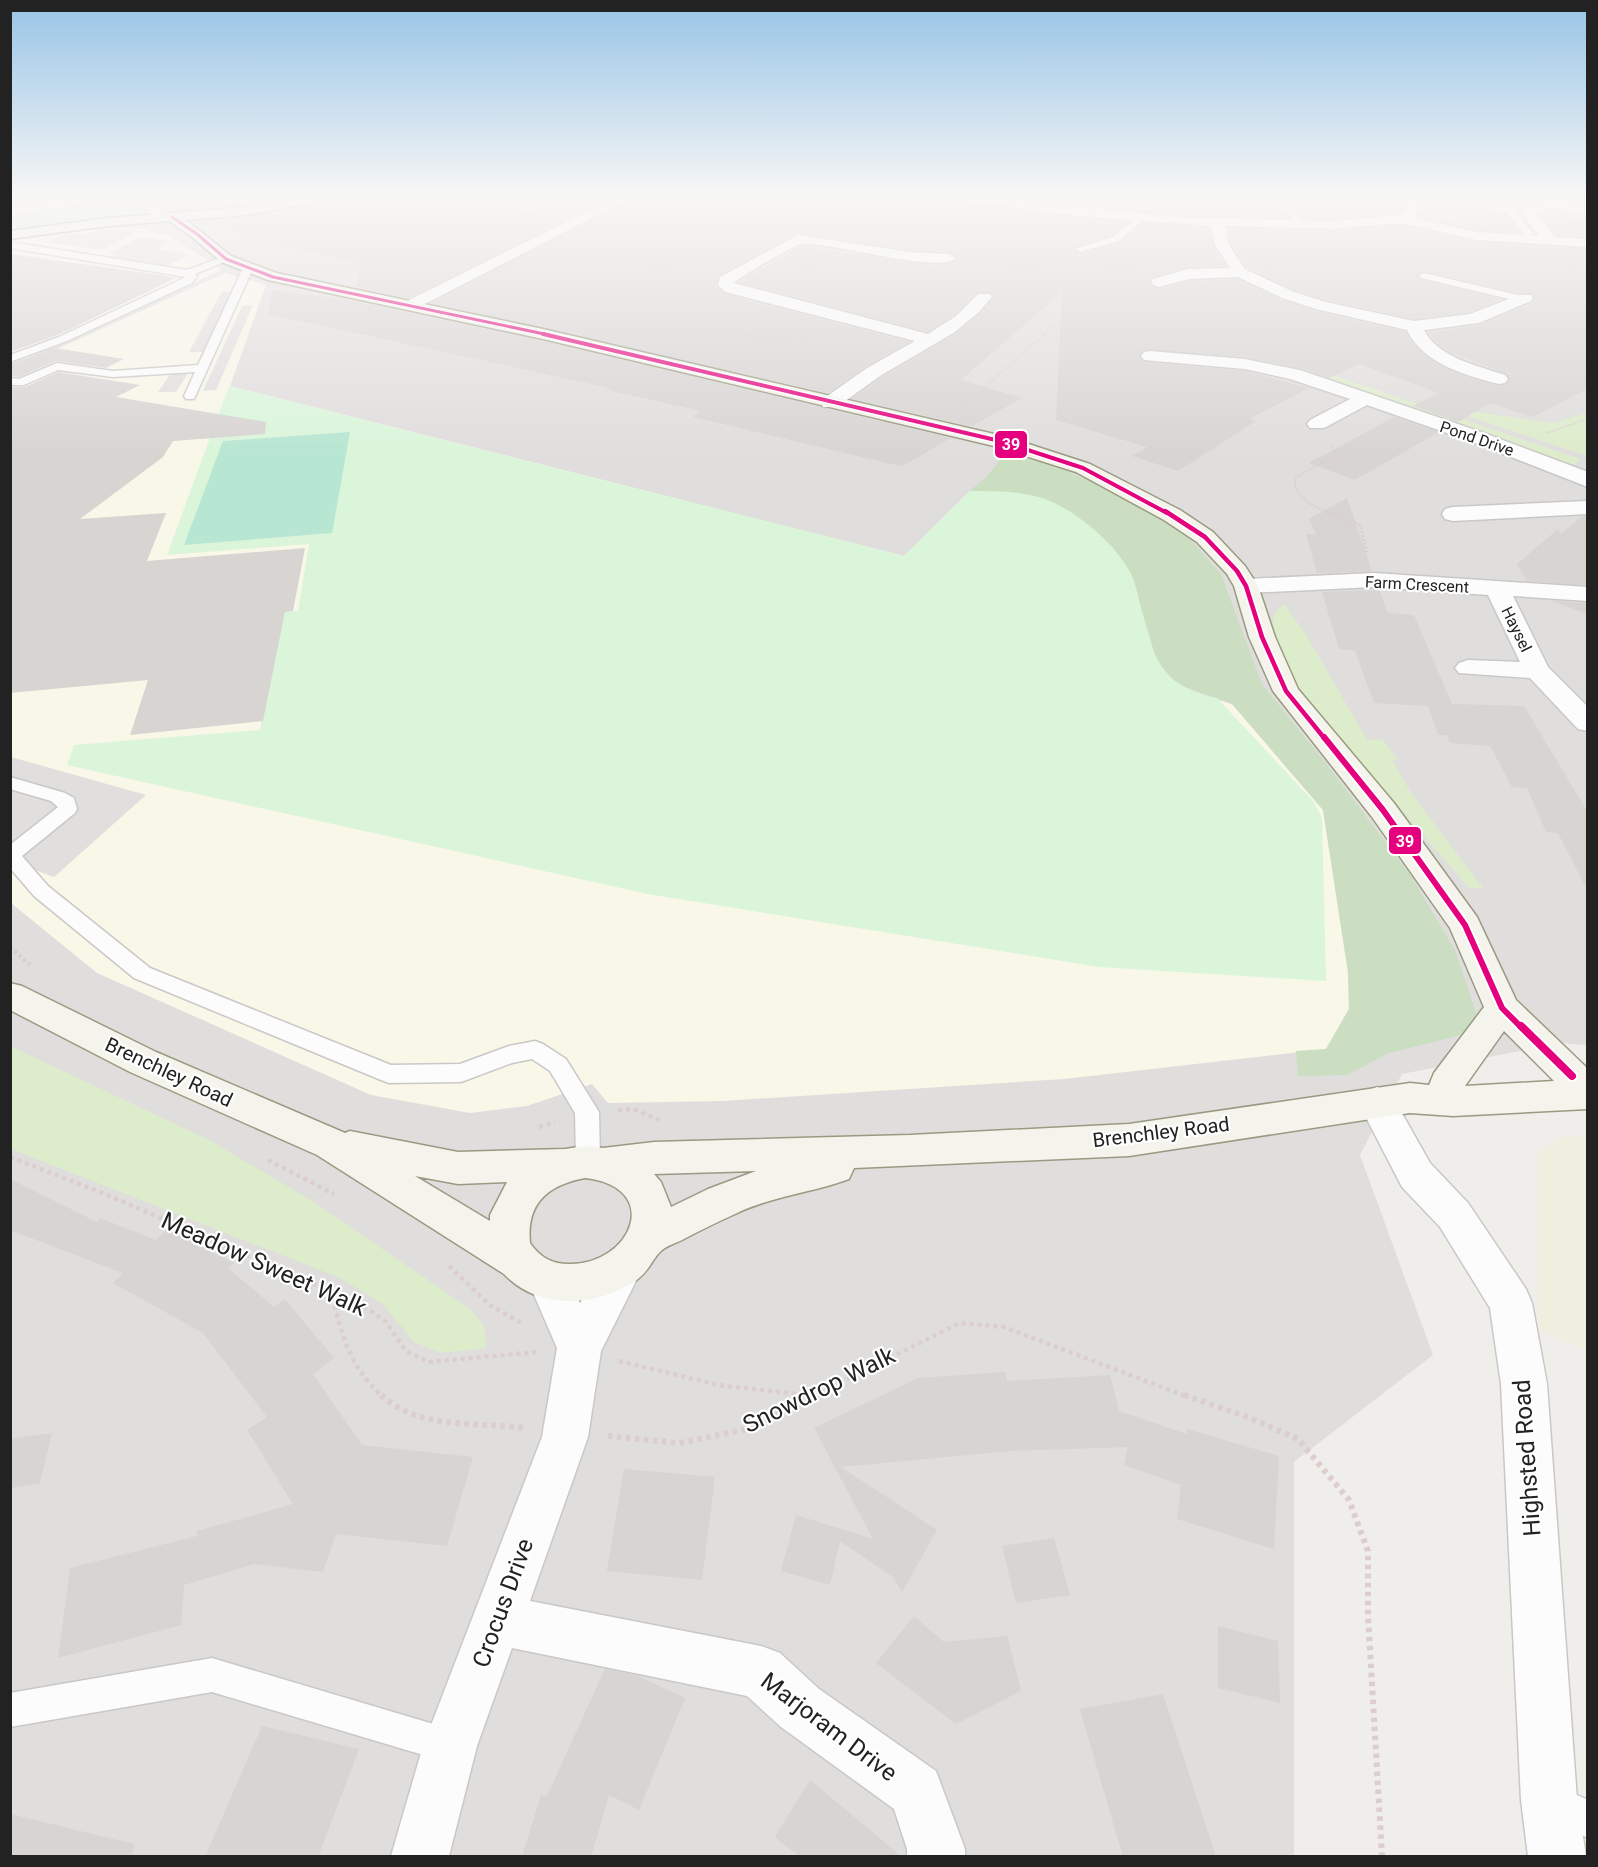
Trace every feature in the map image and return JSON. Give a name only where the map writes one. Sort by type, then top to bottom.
[{"type":"street","points":[[307,283],[543,334],[1033,450],[1083,468],[1172,514],[1205,537],[1237,571],[1246,586],[1262,637],[1286,692],[1383,810],[1465,924],[1502,1008],[1574,1085]]},
{"type":"street","points":[[411,305],[455,283]]},
{"type":"street","points":[[726,283],[731,289],[930,340]]},
{"type":"street","points":[[1263,283],[1288,295],[1322,306],[1414,326],[1473,319],[1524,299]]},
{"type":"street","points":[[830,403],[879,368],[957,324],[984,297]]},
{"type":"street","points":[[1414,326],[1421,341],[1431,350],[1444,358],[1499,379]]},
{"type":"street","name":"Pond Drive","points":[[1150,356],[1245,364],[1293,374],[1530,456],[1583,477],[1587,481]]},
{"type":"street","points":[[1318,416],[1365,399]]},
{"type":"street","points":[[1453,514],[1587,507]]},
{"type":"street","name":"Farm Crescent","points":[[1246,586],[1374,580],[1587,594]]},
{"type":"street","name":"Haysel","points":[[1497,588],[1538,670],[1587,723]]},
{"type":"street","name":"Haysel","points":[[1468,668],[1538,670]]},
{"type":"street","name":"Brenchley Road","points":[[10,995],[143,1062],[331,1144],[534,1271]]},
{"type":"street","points":[[1447,1083],[1502,1008]]},
{"type":"street","name":"Brenchley Road","points":[[331,1144],[458,1168],[712,1155],[910,1151],[1129,1140],[1393,1100],[1447,1083],[1574,1085]]},
{"type":"street","name":"Brenchley Road","points":[[1393,1100],[1453,1101],[1574,1085]]},
{"type":"street","name":"Highsted Road","points":[[1393,1100],[1416,1175],[1454,1215],[1511,1303],[1524,1384],[1568,1810],[1557,1857]]},
{"type":"street","name":"Brenchley Road","points":[[635,1253],[722,1201],[778,1180],[910,1151]]},
{"type":"street","points":[[534,1271],[574,1284],[600,1279],[635,1253],[652,1219],[650,1200],[641,1183],[626,1171],[588,1162],[548,1172],[529,1185],[515,1202],[508,1222],[509,1243],[534,1271],[579,1348]]},
{"type":"street","name":"Crocus Drive","points":[[420,1857],[450,1746],[565,1437],[579,1348],[635,1253]]},
{"type":"street","name":"Marjoram Drive","points":[[497,1618],[761,1672],[778,1691],[800,1708],[916,1791],[936,1849],[936,1857]]},
{"type":"lane","points":[[10,359],[63,339],[183,283]]},
{"type":"lane","points":[[190,396],[241,283]]},
{"type":"lane","points":[[1455,283],[1524,299]]},
{"type":"lane","points":[[10,381],[20,382],[57,366],[113,374],[203,368]]},
{"type":"lane","points":[[10,783],[58,797],[67,802],[68,809],[10,855],[40,891],[142,973],[389,1074],[461,1073],[509,1055],[535,1050],[558,1065],[586,1112],[588,1162]]},
{"type":"lane","points":[[10,1710],[212,1675],[450,1746]]},
{"type":"path","points":[[543,334],[631,283]]},
{"type":"path","points":[[888,283],[900,285]]},
{"type":"path","points":[[1068,283],[1220,335]]},
{"type":"path","points":[[938,427],[1085,299],[1094,296],[1094,292]]},
{"type":"path","points":[[599,301],[796,346]]},
{"type":"path","points":[[1505,308],[1587,332]]},
{"type":"path","points":[[1198,328],[1231,315]]},
{"type":"path","points":[[747,383],[824,326],[850,319]]},
{"type":"path","points":[[1318,416],[1335,455],[1295,478],[1298,494],[1315,506],[1360,525],[1374,580]]},
{"type":"path","points":[[1538,435],[1587,419]]},
{"type":"path","points":[[10,947],[36,969]]},
{"type":"path","points":[[532,1129],[586,1112],[633,1109],[665,1122]]},
{"type":"path","points":[[259,1155],[342,1198]]},
{"type":"path","name":"Meadow Sweet Walk","points":[[10,1157],[361,1304],[386,1322],[406,1351],[428,1362],[579,1348]]},
{"type":"path","points":[[444,1262],[490,1305],[529,1329],[579,1348],[618,1361],[718,1385],[816,1396]]},
{"type":"path","name":"Snowdrop Walk","points":[[331,1290],[343,1340],[359,1370],[386,1402],[425,1420],[498,1423],[565,1437],[597,1435],[679,1443],[748,1429],[960,1323],[1004,1327],[1298,1439],[1350,1500],[1368,1551],[1368,1615],[1382,1857]]},
{"type":"shaded area","points":[[10,283],[193,283],[11,366]]},
{"type":"shaded area","points":[[11,283],[1587,283],[1587,1045],[1561,1043],[1402,1074],[1360,1155],[1433,1355],[1294,1462],[1294,1856],[11,1856]]},
{"type":"shaded area","points":[[203,283],[260,283],[266,285],[230,386],[904,556],[970,491],[1177,684],[1196,693],[1232,704],[1323,810],[1348,968],[1349,1009],[1326,1049],[1064,1079],[722,1101],[608,1103],[592,1084],[527,1106],[470,1113],[371,1095],[97,973],[11,903],[11,370]]},
{"type":"shaded area","points":[[222,291],[233,293],[204,352],[189,352]]},
{"type":"shaded area","points":[[253,305],[216,390],[203,391],[242,306]]},
{"type":"shaded area","points":[[189,372],[176,392],[158,392],[171,373]]},
{"type":"shaded area","points":[[11,757],[146,795],[54,877],[11,861]]},
{"type":"green space","points":[[1206,332],[1580,459],[1576,464],[1570,465],[1220,357],[1217,355],[1220,353]]},
{"type":"green space","points":[[229,386],[904,556],[970,491],[1025,494],[1042,498],[1068,510],[1105,540],[1131,574],[1154,651],[1160,664],[1169,675],[1180,685],[1217,698],[1313,801],[1322,818],[1326,981],[1100,967],[648,894],[67,765],[74,745],[260,730],[285,612],[298,611],[309,544],[167,555]]},
{"type":"green space","points":[[1440,407],[1553,423],[1587,413],[1587,456]]},
{"type":"green space","points":[[350,432],[332,533],[184,545],[223,441]]},
{"type":"green space","points":[[1006,453],[1049,464],[1113,490],[1166,520],[1194,543],[1221,574],[1262,684],[1325,762],[1409,873],[1455,950],[1480,1024],[1457,1036],[1389,1053],[1347,1075],[1298,1076],[1296,1051],[1326,1049],[1349,1009],[1348,973],[1323,810],[1232,704],[1177,684],[1156,660],[1147,626],[1114,548],[1061,507],[1042,498],[1023,494],[970,491],[986,477]]},
{"type":"green space","points":[[1284,604],[1307,636],[1367,740],[1382,739],[1398,759],[1392,760],[1411,793],[1483,888],[1469,888],[1322,719],[1304,694],[1276,645],[1273,629],[1275,615]]},
{"type":"green space","points":[[10,1046],[209,1140],[314,1202],[470,1309],[484,1326],[486,1348],[440,1353],[414,1342],[383,1304],[338,1277],[11,1149]]},
{"type":"green space","points":[[1588,1136],[1587,1350],[1538,1330],[1538,1154],[1557,1138]]},
{"type":"building","points":[[10,283],[165,283],[58,335],[10,352]]},
{"type":"building","points":[[358,283],[438,283],[408,298],[357,287]]},
{"type":"building","points":[[469,283],[717,283],[716,287],[724,294],[909,342],[866,366],[828,393],[431,303]]},
{"type":"building","points":[[743,283],[1150,283],[1151,286],[1160,289],[1181,283],[1246,283],[1281,300],[1315,311],[1406,332],[1412,343],[1433,361],[1458,374],[1498,386],[1505,385],[1510,380],[1507,374],[1450,352],[1440,346],[1428,332],[1480,325],[1532,303],[1535,299],[1533,294],[1475,283],[1587,283],[1587,389],[1533,417],[1490,403],[1458,422],[1413,406],[1439,393],[1359,364],[1329,378],[1300,368],[1245,357],[1144,350],[1139,356],[1144,362],[1245,371],[1309,388],[1249,419],[1256,421],[1178,471],[1132,456],[1147,447],[1056,420],[1062,292],[961,380],[1022,398],[972,426],[852,399],[881,378],[956,334],[980,314],[994,298],[992,293],[976,292],[955,314],[928,332]]},
{"type":"building","points":[[1281,283],[1433,283],[1501,299],[1469,312],[1414,319],[1327,300]]},
{"type":"building","points":[[272,290],[354,301],[543,341],[951,438],[903,466],[887,463],[693,417],[701,411],[607,390],[610,388],[268,314]]},
{"type":"building","points":[[55,348],[124,359],[106,368],[56,361],[19,377],[10,376],[10,364]]},
{"type":"building","points":[[58,372],[140,385],[116,397],[266,422],[265,434],[173,441],[163,457],[80,519],[166,513],[147,561],[305,548],[293,611],[285,612],[263,721],[130,735],[148,680],[10,693],[10,387],[25,387]]},
{"type":"building","points":[[1394,417],[1439,432],[1355,480],[1309,463]]},
{"type":"building","points":[[1347,498],[1372,571],[1317,573],[1306,534],[1316,535],[1309,519]]},
{"type":"building","points":[[1587,516],[1587,585],[1527,581],[1517,564],[1558,529],[1561,534],[1581,517]]},
{"type":"building","points":[[1379,590],[1388,613],[1414,615],[1452,704],[1524,706],[1587,811],[1587,890],[1558,833],[1546,832],[1527,788],[1512,787],[1490,746],[1450,743],[1447,735],[1438,735],[1428,706],[1374,703],[1355,651],[1339,649],[1322,592]]},
{"type":"building","points":[[1552,601],[1587,603],[1587,614]]},
{"type":"building","points":[[10,1179],[97,1222],[100,1218],[156,1240],[167,1229],[234,1263],[229,1269],[274,1307],[285,1299],[334,1358],[313,1374],[362,1445],[473,1457],[447,1546],[336,1534],[323,1572],[254,1564],[184,1585],[181,1625],[58,1658],[70,1568],[197,1536],[197,1531],[293,1504],[247,1430],[267,1417],[203,1333],[113,1283],[123,1273],[10,1230]]},
{"type":"building","points":[[1005,1372],[1007,1381],[1110,1375],[1119,1411],[1187,1434],[1187,1429],[1279,1456],[1274,1549],[1177,1519],[1181,1485],[1124,1465],[1128,1447],[1010,1451],[841,1467],[937,1530],[902,1592],[894,1578],[840,1541],[830,1585],[781,1571],[796,1515],[873,1539],[814,1428],[918,1378]]},
{"type":"building","points":[[52,1433],[40,1483],[10,1488],[10,1439]]},
{"type":"building","points":[[624,1469],[715,1477],[702,1580],[607,1571]]},
{"type":"building","points":[[1054,1538],[1070,1595],[1016,1603],[1002,1546]]},
{"type":"building","points":[[914,1616],[944,1642],[1007,1636],[1021,1691],[956,1724],[876,1663]]},
{"type":"building","points":[[1218,1626],[1278,1641],[1280,1703],[1218,1688]]},
{"type":"building","points":[[605,1669],[638,1676],[685,1698],[639,1810],[609,1795],[591,1857],[522,1857],[541,1795],[547,1796]]},
{"type":"building","points":[[1163,1694],[1216,1857],[1123,1857],[1080,1709]]},
{"type":"building","points":[[262,1726],[359,1749],[318,1857],[205,1857]]},
{"type":"building","points":[[810,1780],[902,1857],[800,1857],[775,1837]]},
{"type":"building","points":[[10,1814],[134,1844],[132,1857],[10,1857]]},
{"type":"transit line","name":"39","points":[[302,283],[543,334],[1000,441],[1083,468],[1172,515],[1205,537],[1237,571],[1246,586],[1262,637],[1286,691],[1383,810],[1465,925],[1502,1008],[1572,1076]]}]
